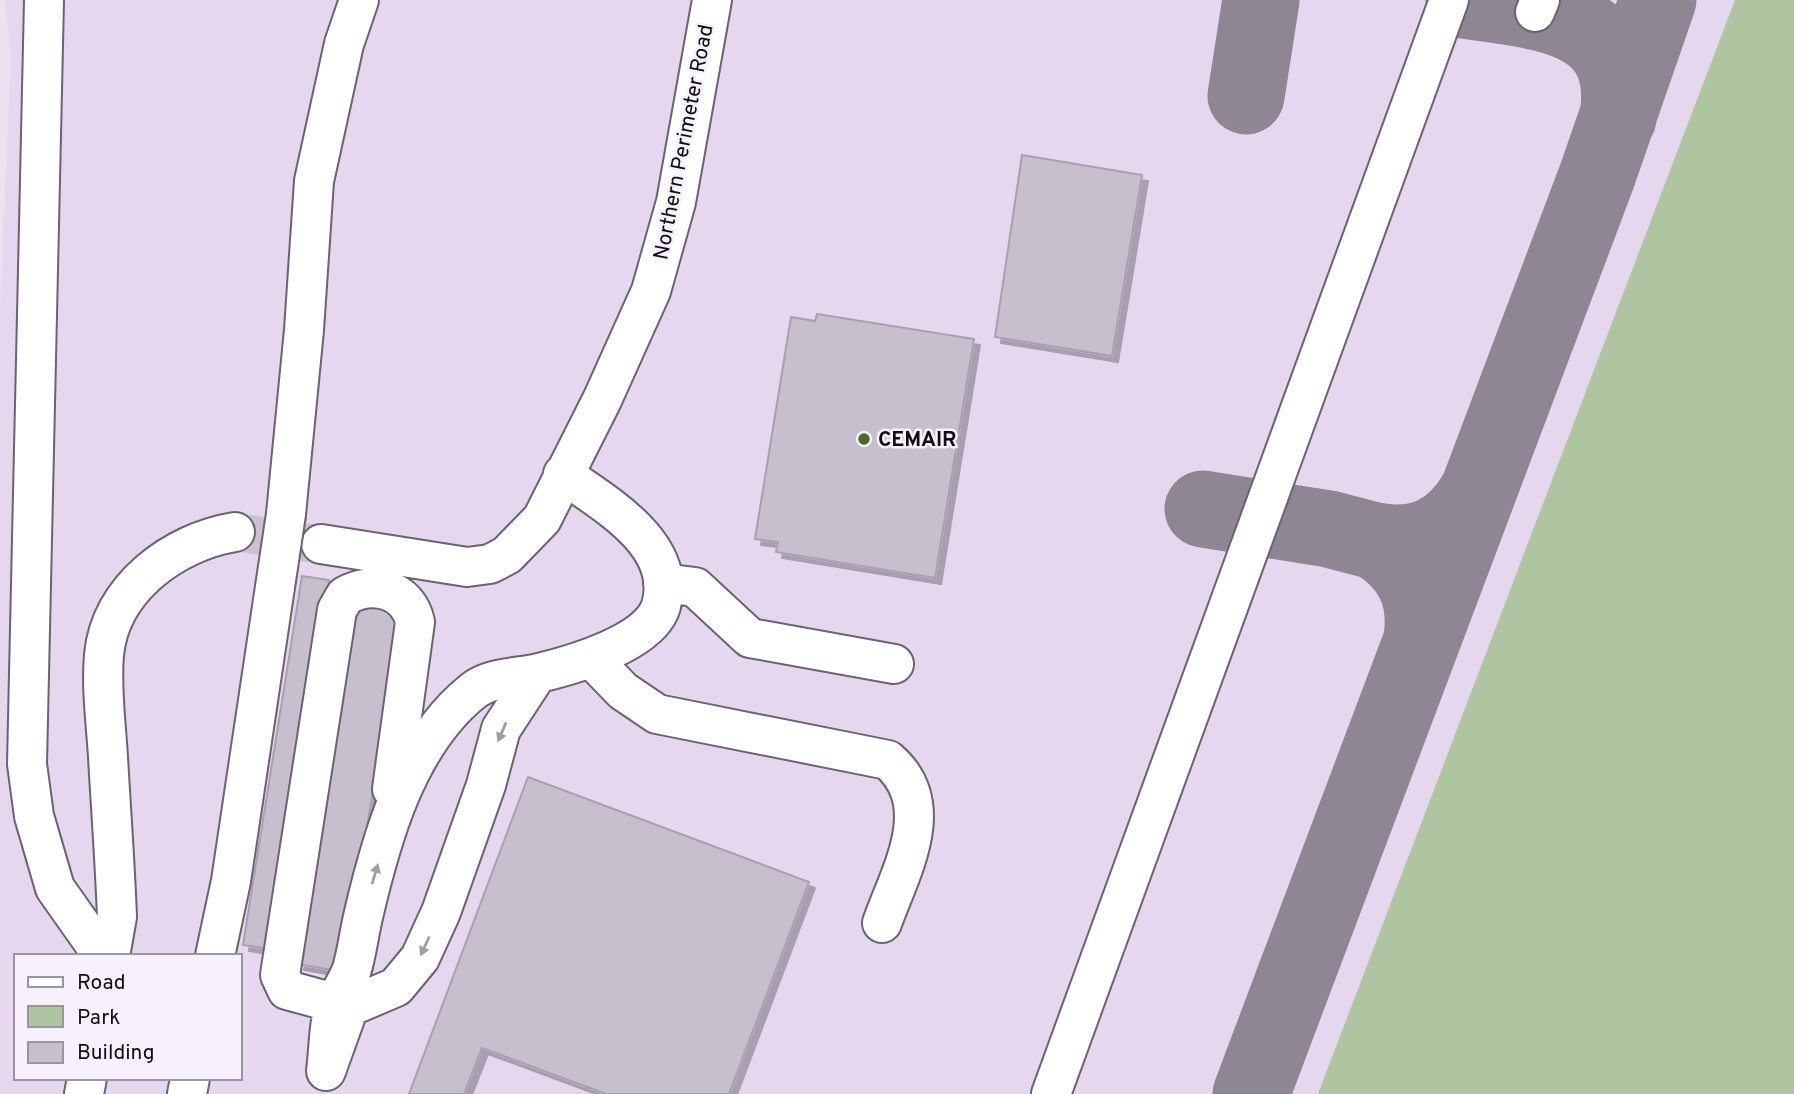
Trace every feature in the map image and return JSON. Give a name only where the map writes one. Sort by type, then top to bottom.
[{"type":"lane","points":[[44,0],[27,764],[34,816],[55,888],[102,954]]},
{"type":"lane","points":[[215,954],[231,881],[286,514],[304,330],[314,181],[344,44],[359,0]]},
{"type":"lane","name":"Northern Perimeter Road","points":[[321,544],[467,567],[490,564],[522,542],[542,519],[602,400],[651,291],[665,248],[712,0]]},
{"type":"lane","points":[[1051,1094],[1448,0]]},
{"type":"lane","points":[[322,1082],[352,970],[363,916],[392,818],[420,756],[444,721],[474,689],[500,680],[537,674],[592,659],[651,622],[661,607],[663,583],[649,547],[632,525],[563,474]]},
{"type":"lane","points":[[110,954],[117,917],[103,675],[110,630],[121,604],[158,563],[209,536],[235,532]]},
{"type":"lane","points":[[663,583],[695,587],[750,638],[894,663]]},
{"type":"lane","points":[[392,818],[393,776],[415,622],[412,607],[405,598],[390,591],[364,589],[345,596],[337,610],[281,975],[287,990],[342,1005],[396,987],[420,958],[441,912],[486,785],[501,730],[537,674]]},
{"type":"lane","points":[[592,659],[623,691],[657,714],[888,760],[895,766],[910,787],[916,822],[882,923]]},
{"type":"shaded area","points":[[5,0],[1794,0],[1794,1094],[0,1094],[0,305],[11,58]]},
{"type":"green space","points":[[1735,0],[1794,0],[1794,1094],[1318,1094]]},
{"type":"building","points":[[1022,155],[1142,175],[1112,356],[995,337]]},
{"type":"building","name":"CEMAIR","points":[[817,314],[974,339],[935,578],[776,552],[778,542],[755,539],[791,317],[815,321]]},
{"type":"building","points":[[302,576],[329,580],[269,949],[243,945]]},
{"type":"building","points":[[359,597],[404,604],[343,972],[298,964]]},
{"type":"building","points":[[528,777],[809,882],[729,1094],[606,1094],[482,1048],[464,1094],[409,1094]]},
{"type":"taxiway","points":[[1246,96],[1261,0]]},
{"type":"taxiway","points":[[1464,0],[1550,15],[1575,24],[1596,38],[1611,57],[1619,83],[1618,118]]},
{"type":"taxiway","points":[[1251,1094],[1597,176],[1658,0]]},
{"type":"taxiway","points":[[1422,638],[1422,608],[1415,582],[1399,560],[1375,541],[1407,542],[1434,535],[1458,518],[1477,493]]},
{"type":"taxiway","points":[[1203,509],[1329,529],[1375,541]]},
{"type":"tunnel","points":[[235,532],[316,544]]},
{"type":"place","name":"CEMAIR","points":[[864,439]]}]
